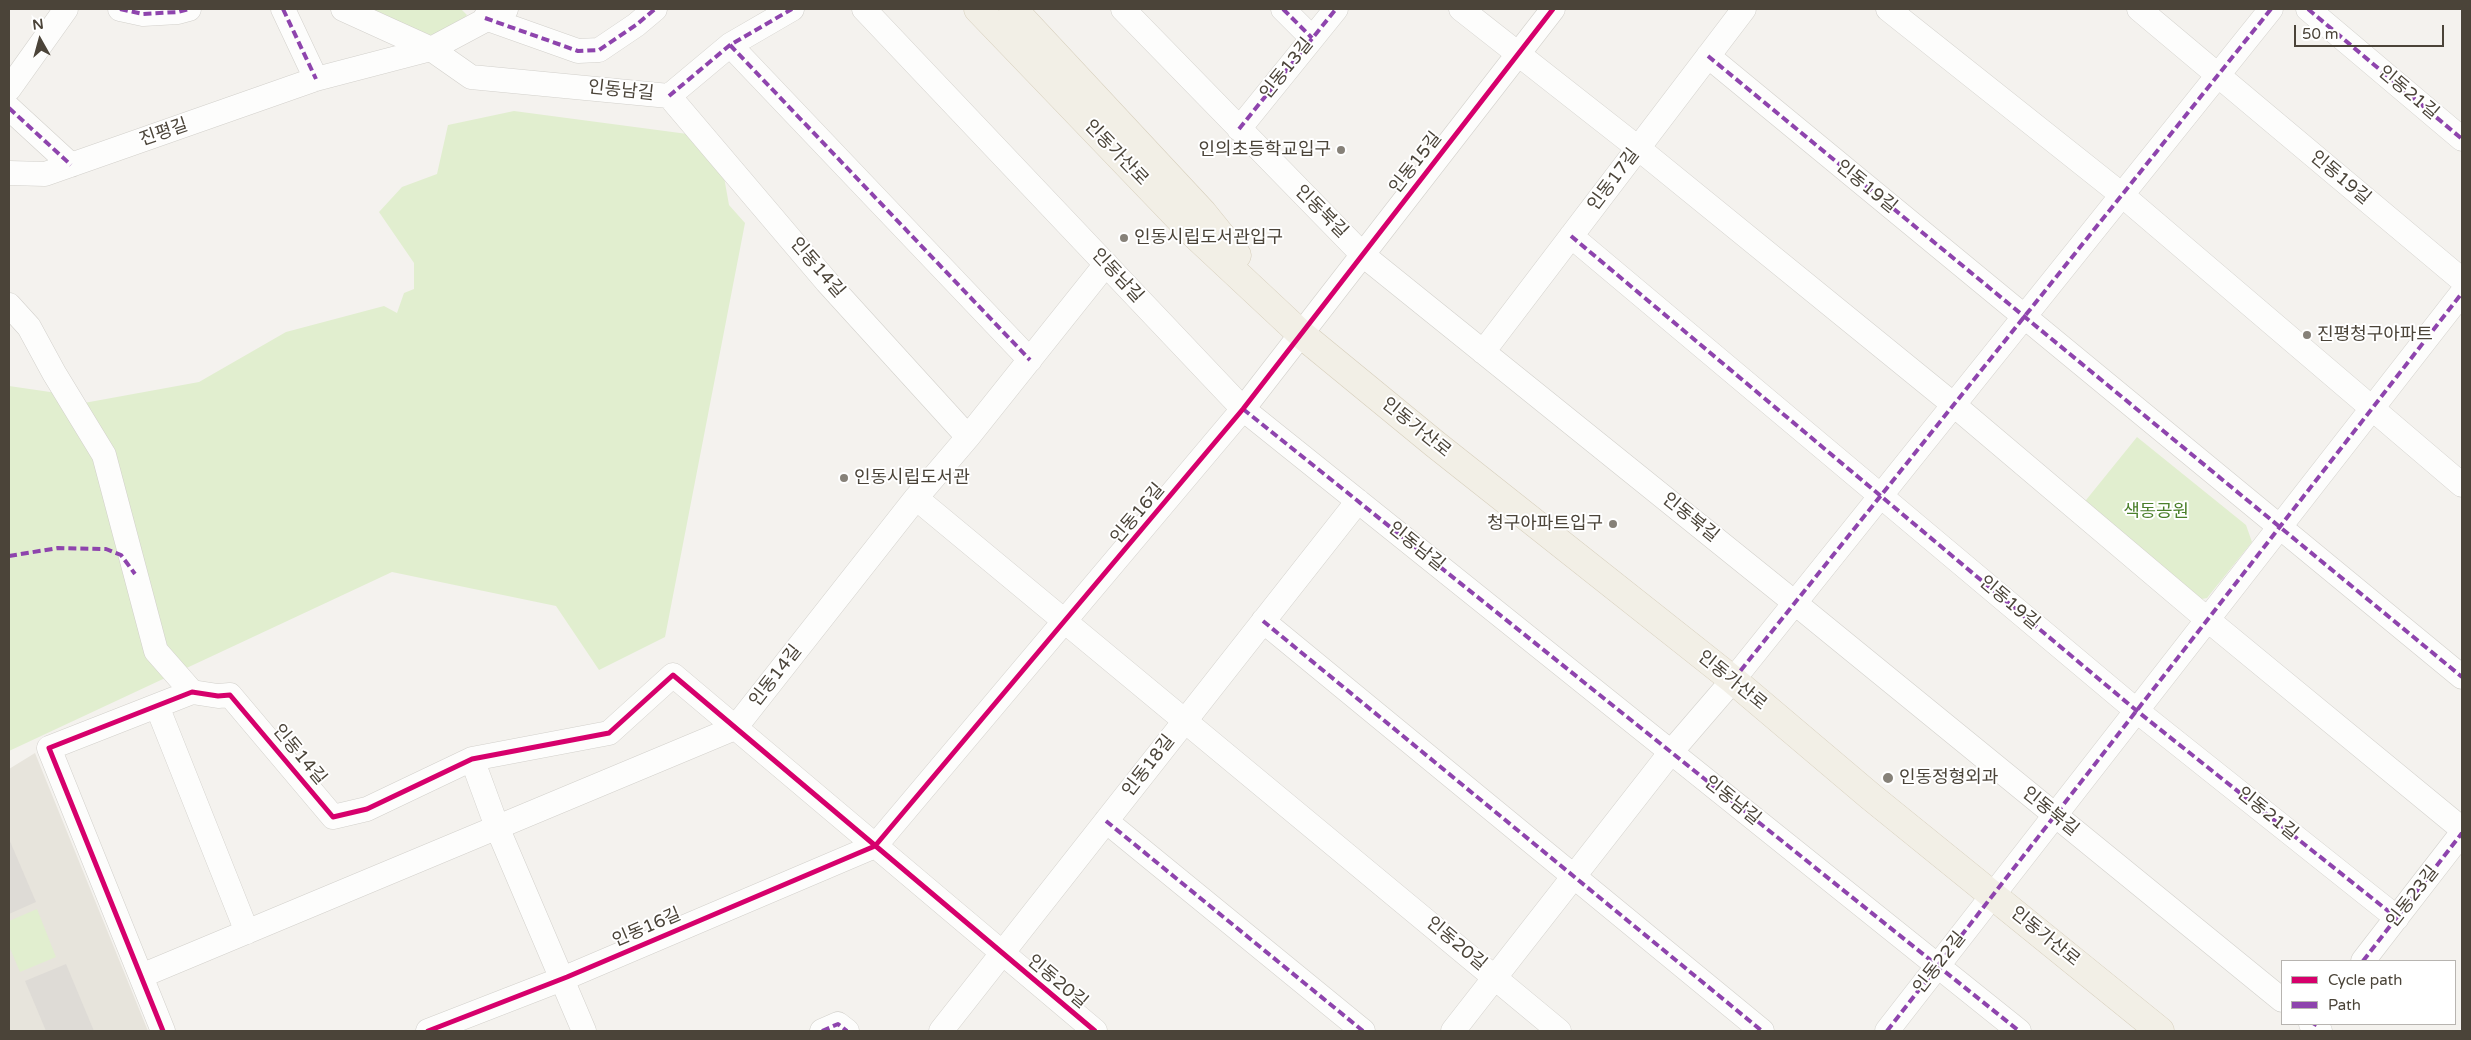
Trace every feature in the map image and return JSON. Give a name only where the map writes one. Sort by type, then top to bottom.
[{"type":"main road","name":"인동가산로","points":[[978,9],[1195,235],[1301,334],[1435,444],[1733,680],[1870,796],[2160,1031]]},
{"type":"main road","name":"인동가산로","points":[[1013,9],[1203,213],[1301,334]]},
{"type":"street","points":[[9,89],[66,9]]},
{"type":"street","points":[[120,9],[144,14],[178,12],[190,9]]},
{"type":"street","points":[[283,9],[316,79]]},
{"type":"street","name":"인동남길","points":[[343,9],[430,48],[471,77],[670,96],[730,45],[792,9]]},
{"type":"street","name":"진평길","points":[[9,173],[45,174],[316,79],[430,48],[485,18],[506,9]]},
{"type":"street","points":[[485,18],[578,50],[600,50],[655,9]]},
{"type":"street","name":"인동남길","points":[[864,9],[1243,409],[2019,1031]]},
{"type":"street","name":"인동북길","points":[[1123,9],[1363,255],[1795,602],[2281,999]]},
{"type":"street","points":[[1283,9],[1312,38]]},
{"type":"street","name":"인동13길","points":[[1239,129],[1336,9]]},
{"type":"street","points":[[1461,9],[1638,148],[1954,405],[2208,620],[2462,828]]},
{"type":"street","name":"인동15길","points":[[1301,334],[1553,9]]},
{"type":"street","name":"인동17길","points":[[1483,352],[1744,9]]},
{"type":"street","points":[[1888,9],[2122,195],[2462,485]]},
{"type":"street","name":"인동19길","points":[[2139,9],[2462,280]]},
{"type":"street","points":[[1733,680],[2271,9]]},
{"type":"street","name":"인동21길","points":[[2308,9],[2462,140]]},
{"type":"street","points":[[730,45],[1030,360]]},
{"type":"street","name":"인동19길","points":[[1708,56],[2280,527]]},
{"type":"street","name":"인동14길","points":[[670,96],[827,282],[968,437]]},
{"type":"street","points":[[9,108],[71,165]]},
{"type":"street","name":"인동19길","points":[[1571,236],[2137,711]]},
{"type":"street","name":"인동14길","points":[[141,976],[734,728],[916,498],[968,437],[1106,264]]},
{"type":"street","points":[[1993,896],[2462,293]]},
{"type":"street","points":[[9,305],[29,327],[54,373],[104,455],[156,651],[192,692],[49,748],[163,1031]]},
{"type":"street","name":"인동16길","points":[[428,1031],[561,978],[875,846],[1066,622],[1243,409],[1301,334]]},
{"type":"street","points":[[916,498],[1185,720]]},
{"type":"street","name":"인동18길","points":[[941,1031],[1358,501]]},
{"type":"street","points":[[2280,527],[2462,677]]},
{"type":"street","points":[[1263,621],[1762,1031]]},
{"type":"street","name":"인동14길","points":[[192,692],[218,696],[230,695],[333,817],[366,809],[472,759],[609,733],[674,674],[734,728]]},
{"type":"street","name":"인동20길","points":[[1453,1031],[1671,752],[1733,680]]},
{"type":"street","points":[[157,706],[247,932]]},
{"type":"street","name":"인동21길","points":[[2137,711],[2397,918]]},
{"type":"street","name":"인동20길","points":[[1185,720],[1559,1031]]},
{"type":"street","points":[[734,728],[1001,953]]},
{"type":"street","points":[[472,759],[497,827],[584,1031]]},
{"type":"street","points":[[1106,821],[1363,1031]]},
{"type":"street","name":"인동23길","points":[[2364,960],[2462,832]]},
{"type":"street","name":"인동22길","points":[[1888,1031],[1993,896]]},
{"type":"street","name":"인동20길","points":[[1001,953],[1095,1031]]},
{"type":"street","points":[[822,1031],[838,1024],[847,1031]]},
{"type":"shaded area","points":[[35,753],[148,1031],[9,1031],[9,769]]},
{"type":"green space","points":[[362,9],[461,9],[467,15],[448,34],[412,36]]},
{"type":"green space","points":[[514,111],[695,135],[724,177],[729,205],[745,223],[665,637],[599,670],[556,606],[392,572],[9,751],[9,386],[57,393],[73,405],[199,382],[286,332],[384,306],[397,313],[404,293],[414,289],[414,263],[379,212],[402,187],[437,174],[448,125]]},
{"type":"green space","name":"색동공원","points":[[2137,437],[2246,525],[2252,542],[2207,598],[2191,601],[2078,510]]},
{"type":"green space","points":[[37,909],[56,957],[20,972],[9,946],[9,921]]},
{"type":"building","points":[[9,839],[36,902],[9,914]]},
{"type":"building","points":[[66,964],[94,1031],[46,1031],[25,981]]},
{"type":"marked path","points":[[120,9],[143,14],[178,12],[189,9]]},
{"type":"marked path","points":[[283,9],[316,79]]},
{"type":"marked path","points":[[485,18],[578,51],[599,50],[636,25],[655,9]]},
{"type":"marked path","points":[[669,96],[730,45],[792,9]]},
{"type":"marked path","points":[[1283,9],[1312,38]]},
{"type":"marked path","points":[[1239,129],[1336,9]]},
{"type":"marked path","points":[[1733,680],[2271,9]]},
{"type":"marked path","points":[[2308,9],[2462,139]]},
{"type":"marked path","points":[[730,45],[1030,360]]},
{"type":"marked path","points":[[1708,56],[2462,677]]},
{"type":"marked path","points":[[9,108],[71,165]]},
{"type":"marked path","points":[[1571,236],[2137,711],[2397,918]]},
{"type":"marked path","points":[[1887,1031],[2462,293]]},
{"type":"marked path","points":[[1243,409],[2019,1031]]},
{"type":"marked path","points":[[9,556],[58,548],[106,549],[121,555],[135,574]]},
{"type":"marked path","points":[[1263,621],[1762,1031]]},
{"type":"marked path","points":[[1106,821],[1363,1031]]},
{"type":"marked path","points":[[2364,960],[2462,833]]},
{"type":"marked path","points":[[822,1031],[838,1024],[847,1031]]},
{"type":"cycle path","points":[[428,1031],[567,977],[875,846],[1243,409],[1553,9]]},
{"type":"cycle path","points":[[163,1031],[49,748],[192,692],[218,696],[230,695],[333,817],[367,809],[472,759],[609,733],[673,675],[1095,1031]]},
{"type":"place","name":"인의초등학교입구","points":[[1341,150]]},
{"type":"place","name":"인동시립도서관입구","points":[[1124,238]]},
{"type":"place","name":"진평청구아파트","points":[[2307,335]]},
{"type":"place","name":"인동시립도서관","points":[[844,478]]},
{"type":"place","name":"청구아파트입구","points":[[1613,524]]},
{"type":"place","name":"인동정형외과","points":[[1888,778]]}]
